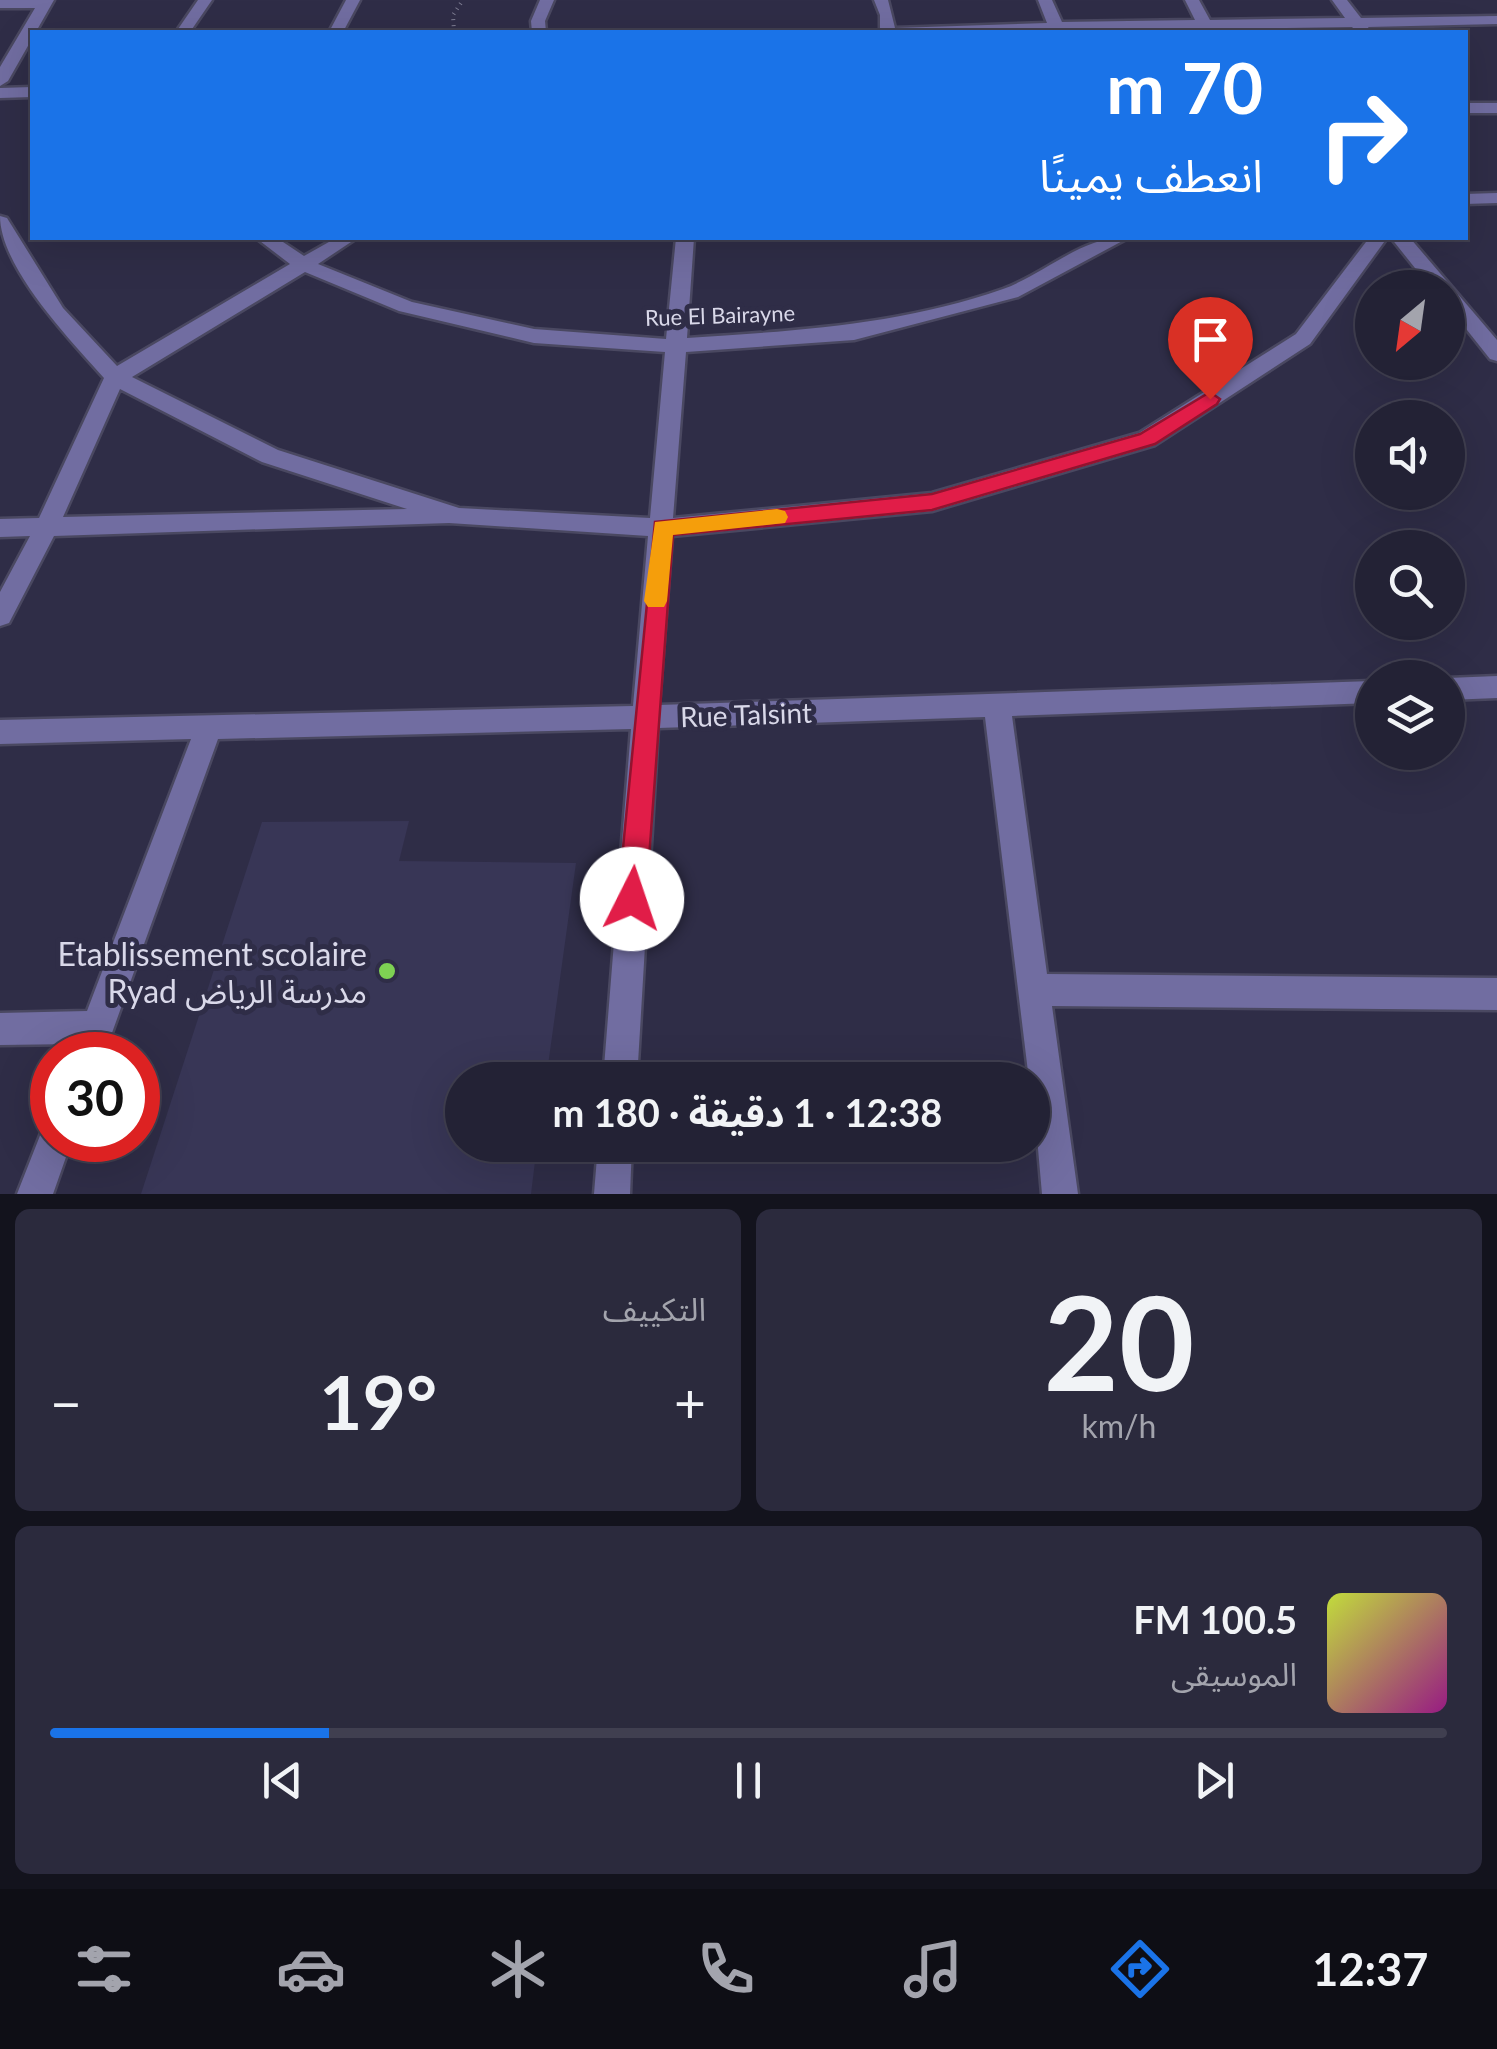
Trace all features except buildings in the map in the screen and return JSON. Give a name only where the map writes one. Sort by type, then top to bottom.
[{"type":"street","points":[[184,30],[205,0]]},
{"type":"street","points":[[337,30],[354,0]]},
{"type":"street","points":[[539,30],[547,0]]},
{"type":"street","points":[[880,0],[887,15],[886,30]]},
{"type":"street","points":[[1045,0],[1059,30],[1362,28],[1497,20]]},
{"type":"street","points":[[1192,0],[1208,29]]},
{"type":"street","points":[[1339,0],[1362,28]]},
{"type":"street","points":[[0,4],[45,2]]},
{"type":"street","points":[[0,80],[45,2]]},
{"type":"street","points":[[0,93],[30,92]]},
{"type":"street","points":[[1468,108],[1497,108]]},
{"type":"street","points":[[1468,199],[1497,198]]},
{"type":"street","points":[[0,222],[56,312],[115,377],[270,456],[459,517]]},
{"type":"street","name":"Rue El Bairayne","points":[[268,240],[302,264],[406,307],[516,332],[676,346],[854,333],[1010,292],[1115,240]]},
{"type":"street","points":[[0,616],[47,527],[115,377],[344,240]]},
{"type":"street","points":[[621,1062],[685,240]]},
{"type":"street","points":[[0,528],[459,517],[663,528],[932,502],[1148,439],[1303,339],[1377,240]]},
{"type":"street","points":[[1402,240],[1427,270]]},
{"type":"street","points":[[1465,315],[1497,354]]},
{"type":"street","points":[[1465,688],[1497,687]]},
{"type":"street","name":"Rue Talsint","points":[[0,732],[645,717],[1355,693]]},
{"type":"street","points":[[997,706],[1060,1194]]},
{"type":"street","points":[[95,1032],[209,727]]},
{"type":"street","points":[[1032,990],[1497,994]]},
{"type":"street","points":[[0,1029],[30,1033]]},
{"type":"street","points":[[35,1194],[47,1162]]},
{"type":"street","points":[[612,1194],[614,1162]]},
{"type":"path","points":[[454,30],[453,15],[463,0]]},
{"type":"shaded area","name":"Etablissement scolaire Ryad مدرسة الرياض","points":[[409,821],[399,861],[576,863],[548,1062],[445,1062],[445,1162],[535,1162],[531,1194],[141,1194],[151,1162],[160,1162],[160,1136],[262,822]]},
{"type":"slow traffic","points":[[656,601],[663,528],[777,517]]},
{"type":"place","name":"Etablissement scolaire Ryad مدرسة الرياض","points":[[387,971]]},
{"type":"route","points":[[632,899],[663,528],[932,502],[1148,439],[1210,399]]}]
